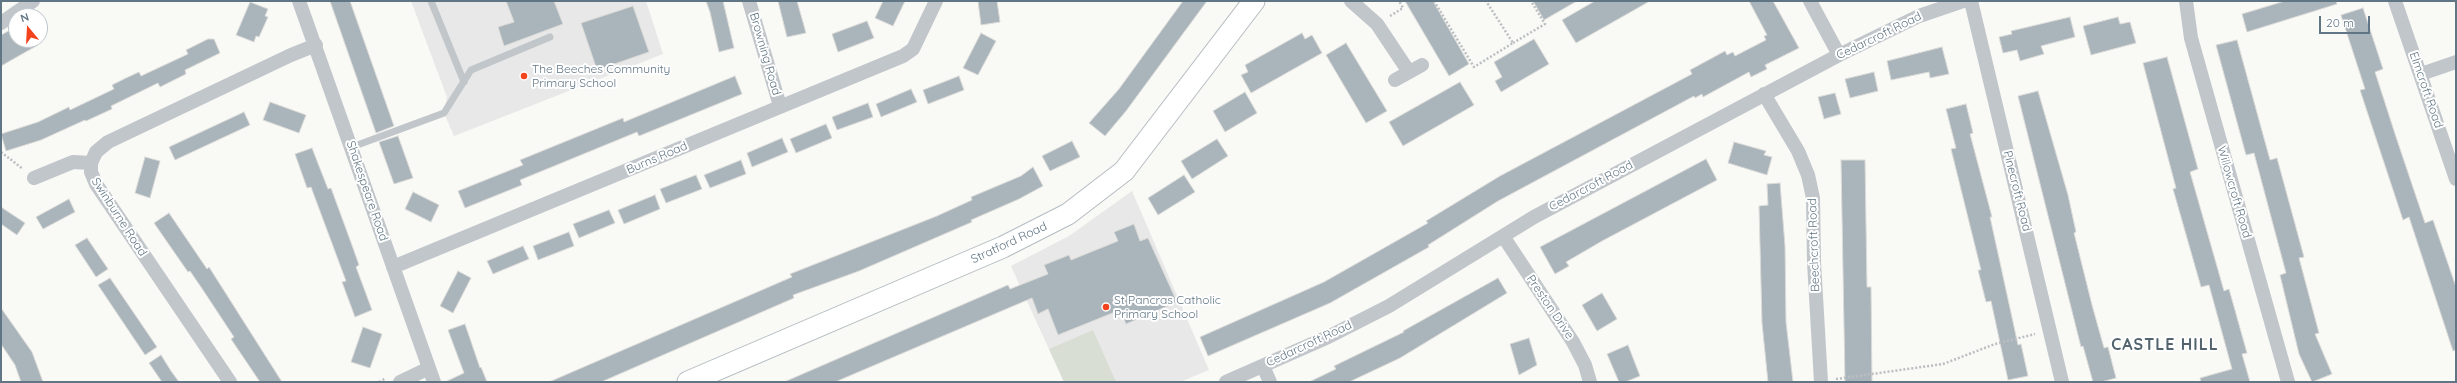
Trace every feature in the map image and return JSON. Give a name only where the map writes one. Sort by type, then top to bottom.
[{"type":"street","points":[[1,23],[33,1]]},
{"type":"street","name":"Shakespeare Road","points":[[300,1],[434,382]]},
{"type":"street","name":"Browning Road","points":[[749,1],[780,106]]},
{"type":"street","name":"Burns Road","points":[[394,267],[903,56],[913,49],[916,44],[936,1]]},
{"type":"street","name":"Stratford Road","points":[[689,382],[1003,247],[1068,214],[1124,171],[1254,1]]},
{"type":"street","points":[[1351,1],[1377,24],[1409,72]]},
{"type":"street","points":[[1810,1],[1839,55]]},
{"type":"street","name":"Cedarcroft Road","points":[[1226,382],[1389,306],[1502,236],[1575,194],[1839,55],[1919,16],[1963,1]]},
{"type":"street","name":"Pinecroft Road","points":[[1971,1],[2062,382]]},
{"type":"street","name":"Willowcroft Road","points":[[2186,1],[2191,38],[2288,382]]},
{"type":"street","name":"Elmcroft Road","points":[[2395,1],[2456,179]]},
{"type":"street","name":"Swinburne Road","points":[[230,382],[96,184],[91,172],[92,163],[96,152],[108,142],[316,45]]},
{"type":"street","points":[[2421,74],[2456,62]]},
{"type":"street","points":[[1395,80],[1422,65]]},
{"type":"street","name":"Beechcroft Road","points":[[1764,94],[1798,151],[1808,175],[1813,198],[1814,262],[1821,381]]},
{"type":"street","points":[[34,178],[73,162],[92,163]]},
{"type":"street","name":"Preston Drive","points":[[1502,236],[1574,342],[1585,364],[1590,382]]},
{"type":"street","points":[[1263,366],[1270,382]]},
{"type":"street","points":[[400,382],[428,368]]},
{"type":"lane","points":[[431,1],[464,82]]},
{"type":"lane","points":[[352,147],[444,112],[471,70],[550,37]]},
{"type":"path","points":[[1377,24],[1403,8],[1399,1]]},
{"type":"path","points":[[1434,1],[1474,66],[1545,24],[1531,1]]},
{"type":"path","points":[[1486,1],[1513,44]]},
{"type":"path","points":[[1,152],[34,178]]},
{"type":"path","points":[[1821,381],[1943,364],[1995,344],[2050,331]]},
{"type":"shaded area","name":"The Beeches Community Primary School","points":[[411,1],[646,1],[663,54],[454,136],[444,113],[447,97]]},
{"type":"shaded area","name":"St Pancras Catholic Primary School","points":[[1132,191],[1209,370],[1180,382],[1064,382],[1011,266],[1069,236]]},
{"type":"shaded area","points":[[1093,330],[1116,382],[1064,382],[1049,349]]},
{"type":"building","points":[[330,1],[350,1],[394,126],[376,133]]},
{"type":"building","points":[[506,1],[554,1],[563,24],[504,46],[498,27],[514,22]]},
{"type":"building","points":[[706,1],[723,1],[734,48],[719,52]]},
{"type":"building","points":[[778,1],[797,1],[806,33],[787,37]]},
{"type":"building","points":[[883,1],[905,1],[893,26],[875,18]]},
{"type":"building","points":[[978,1],[997,1],[1000,22],[981,25]]},
{"type":"building","points":[[1183,1],[1207,1],[1126,111],[1105,136],[1089,123],[1119,89]]},
{"type":"building","points":[[1405,1],[1433,1],[1469,64],[1449,76]]},
{"type":"building","points":[[1533,1],[1577,1],[1544,20]]},
{"type":"building","points":[[1595,1],[1650,1],[1576,43],[1562,20]]},
{"type":"building","points":[[1749,1],[1773,1],[1799,48],[1765,65],[1767,69],[1751,77],[1749,72],[1703,97],[1702,94],[1695,98],[1694,96],[1498,201],[1428,245],[1429,247],[1330,303],[1208,356],[1200,337],[1324,282],[1428,223],[1426,221],[1500,176],[1692,74],[1690,70],[1725,51],[1727,55],[1733,52],[1735,56],[1766,40],[1764,36],[1767,35]]},
{"type":"building","points":[[2285,1],[2336,1],[2337,4],[2247,32],[2242,14]]},
{"type":"building","points":[[250,2],[268,9],[265,16],[268,17],[259,37],[256,36],[254,42],[236,35]]},
{"type":"building","points":[[633,6],[649,52],[597,70],[581,23]]},
{"type":"building","points":[[2363,8],[2383,69],[2375,72],[2396,137],[2425,223],[2433,220],[2456,287],[2456,350],[2453,351],[2409,217],[2403,220],[2360,90],[2365,89],[2341,15]]},
{"type":"building","points":[[2070,17],[2075,37],[2041,46],[2044,54],[2020,61],[2017,50],[2003,53],[1999,37],[2012,34],[2011,31]]},
{"type":"building","points":[[2118,17],[2120,24],[2130,22],[2136,43],[2091,55],[2083,26]]},
{"type":"building","points":[[867,21],[874,38],[838,52],[832,34]]},
{"type":"building","points":[[8,31],[8,48],[33,48],[1,66],[1,35]]},
{"type":"building","points":[[981,33],[996,41],[978,75],[963,68]]},
{"type":"building","points":[[1302,33],[1305,39],[1312,35],[1322,53],[1251,93],[1241,75],[1248,72],[1245,65]]},
{"type":"building","points":[[208,39],[214,39],[220,53],[185,70],[186,74],[160,87],[158,83],[111,106],[112,109],[86,121],[85,120],[41,140],[6,151],[1,134],[38,122],[69,107],[70,110],[114,89],[112,85],[126,78],[139,72],[141,76],[188,54],[186,50]]},
{"type":"building","points":[[1534,39],[1549,64],[1501,92],[1495,81],[1502,77],[1494,62]]},
{"type":"building","points":[[2237,40],[2270,160],[2277,158],[2304,257],[2299,258],[2319,333],[2315,334],[2332,374],[2312,382],[2299,354],[2280,275],[2286,273],[2254,153],[2246,155],[2216,45]]},
{"type":"building","points":[[1346,43],[1387,111],[1366,123],[1326,55]]},
{"type":"building","points":[[1942,47],[1949,74],[1930,78],[1929,72],[1891,80],[1887,61]]},
{"type":"building","points":[[2167,57],[2198,169],[2190,172],[2224,291],[2229,289],[2247,353],[2242,354],[2250,382],[2201,382],[2200,378],[2232,369],[2209,285],[2201,287],[2173,189],[2176,188],[2143,63]]},
{"type":"building","points":[[1874,72],[1878,91],[1850,98],[1845,79]]},
{"type":"building","points":[[735,76],[742,94],[639,136],[637,132],[520,180],[522,185],[465,208],[458,191],[523,165],[520,160],[623,118],[624,122]]},
{"type":"building","points":[[959,76],[964,90],[928,104],[923,90]]},
{"type":"building","points":[[1460,82],[1474,105],[1403,146],[1389,122]]},
{"type":"building","points":[[911,89],[917,102],[881,117],[876,104]]},
{"type":"building","points":[[2038,91],[2068,195],[2076,232],[2074,233],[2092,305],[2104,348],[2108,347],[2116,378],[2101,382],[2093,382],[2083,346],[2081,347],[2018,96]]},
{"type":"building","points":[[1245,92],[1257,113],[1225,132],[1213,111]]},
{"type":"building","points":[[1835,93],[1841,114],[1824,119],[1818,97]]},
{"type":"building","points":[[270,102],[306,115],[299,133],[263,120]]},
{"type":"building","points":[[868,103],[873,117],[837,130],[832,117]]},
{"type":"building","points":[[1966,104],[1973,133],[1970,134],[1992,217],[1990,217],[2018,345],[2021,344],[2028,376],[2008,380],[1991,301],[1986,302],[1978,270],[1981,270],[1951,149],[1956,148],[1946,109]]},
{"type":"building","points":[[244,112],[250,125],[175,160],[169,147]]},
{"type":"building","points":[[826,124],[832,138],[796,153],[790,139]]},
{"type":"building","points":[[398,136],[413,178],[394,184],[379,142]]},
{"type":"building","points":[[782,138],[788,152],[752,167],[747,153]]},
{"type":"building","points":[[1217,139],[1228,156],[1192,179],[1181,161]]},
{"type":"building","points":[[1072,141],[1080,157],[1050,171],[1042,156]]},
{"type":"building","points":[[1734,142],[1766,151],[1764,155],[1772,157],[1767,175],[1728,163]]},
{"type":"building","points":[[312,148],[328,189],[331,188],[359,265],[356,267],[372,310],[355,317],[342,282],[346,281],[311,187],[307,188],[295,154]]},
{"type":"building","points":[[145,157],[160,161],[150,198],[135,193]]},
{"type":"building","points":[[1706,159],[1717,180],[1602,241],[1566,262],[1569,266],[1555,274],[1540,247]]},
{"type":"building","points":[[741,160],[746,174],[710,188],[704,175]]},
{"type":"building","points":[[1841,160],[1865,160],[1867,287],[1871,287],[1872,382],[1845,382]]},
{"type":"building","points":[[1033,167],[1043,186],[1019,199],[971,220],[972,222],[859,271],[793,295],[794,298],[601,382],[549,382],[792,277],[790,274],[937,216],[972,200],[971,197],[1021,176]]},
{"type":"building","points":[[696,175],[702,189],[666,203],[660,189]]},
{"type":"building","points":[[1184,175],[1195,192],[1158,215],[1148,198]]},
{"type":"building","points":[[1780,183],[1785,246],[1786,322],[1793,382],[1768,382],[1762,323],[1759,206],[1768,205],[1767,184]]},
{"type":"building","points":[[413,192],[439,205],[431,222],[405,209]]},
{"type":"building","points":[[655,195],[660,209],[624,224],[618,210]]},
{"type":"building","points":[[69,199],[75,212],[43,229],[36,217]]},
{"type":"building","points":[[1,207],[25,223],[17,235],[1,224]]},
{"type":"building","points":[[609,210],[615,223],[579,238],[573,224]]},
{"type":"building","points":[[169,213],[207,269],[209,267],[282,382],[260,382],[231,339],[234,337],[203,290],[190,271],[188,272],[154,223]]},
{"type":"building","points":[[1134,224],[1140,241],[1148,238],[1177,302],[1126,324],[1120,310],[1058,335],[1048,309],[1038,314],[1032,298],[835,382],[784,382],[1008,285],[1010,289],[1048,274],[1044,265],[1069,255],[1071,260],[1118,241],[1114,232]]},
{"type":"building","points":[[569,232],[574,246],[538,260],[533,246]]},
{"type":"building","points":[[87,238],[108,269],[96,277],[75,245]]},
{"type":"building","points":[[523,246],[529,259],[493,274],[487,261]]},
{"type":"building","points":[[458,271],[471,278],[453,313],[440,306]]},
{"type":"building","points":[[110,278],[157,347],[145,355],[98,285]]},
{"type":"building","points":[[1498,278],[1507,293],[1400,358],[1349,382],[1309,382],[1336,369],[1334,366],[1404,332],[1403,331]]},
{"type":"building","points":[[1602,293],[1617,319],[1597,331],[1582,305]]},
{"type":"building","points":[[1,308],[32,352],[43,382],[21,382],[15,365],[1,344]]},
{"type":"building","points":[[465,324],[480,368],[481,367],[487,382],[445,382],[464,373],[448,330]]},
{"type":"building","points":[[363,327],[382,334],[370,368],[351,362]]},
{"type":"building","points":[[1529,338],[1537,365],[1519,375],[1510,344]]},
{"type":"building","points":[[1628,345],[1640,376],[1625,382],[1619,382],[1607,354]]},
{"type":"building","points":[[161,355],[179,382],[162,382],[149,363]]},
{"type":"place","name":"The Beeches Community Primary School","points":[[524,76]]},
{"type":"place","name":"St Pancras Catholic Primary School","points":[[1106,307]]},
{"type":"district","name":"CASTLE HILL","points":[[2165,345]]}]
